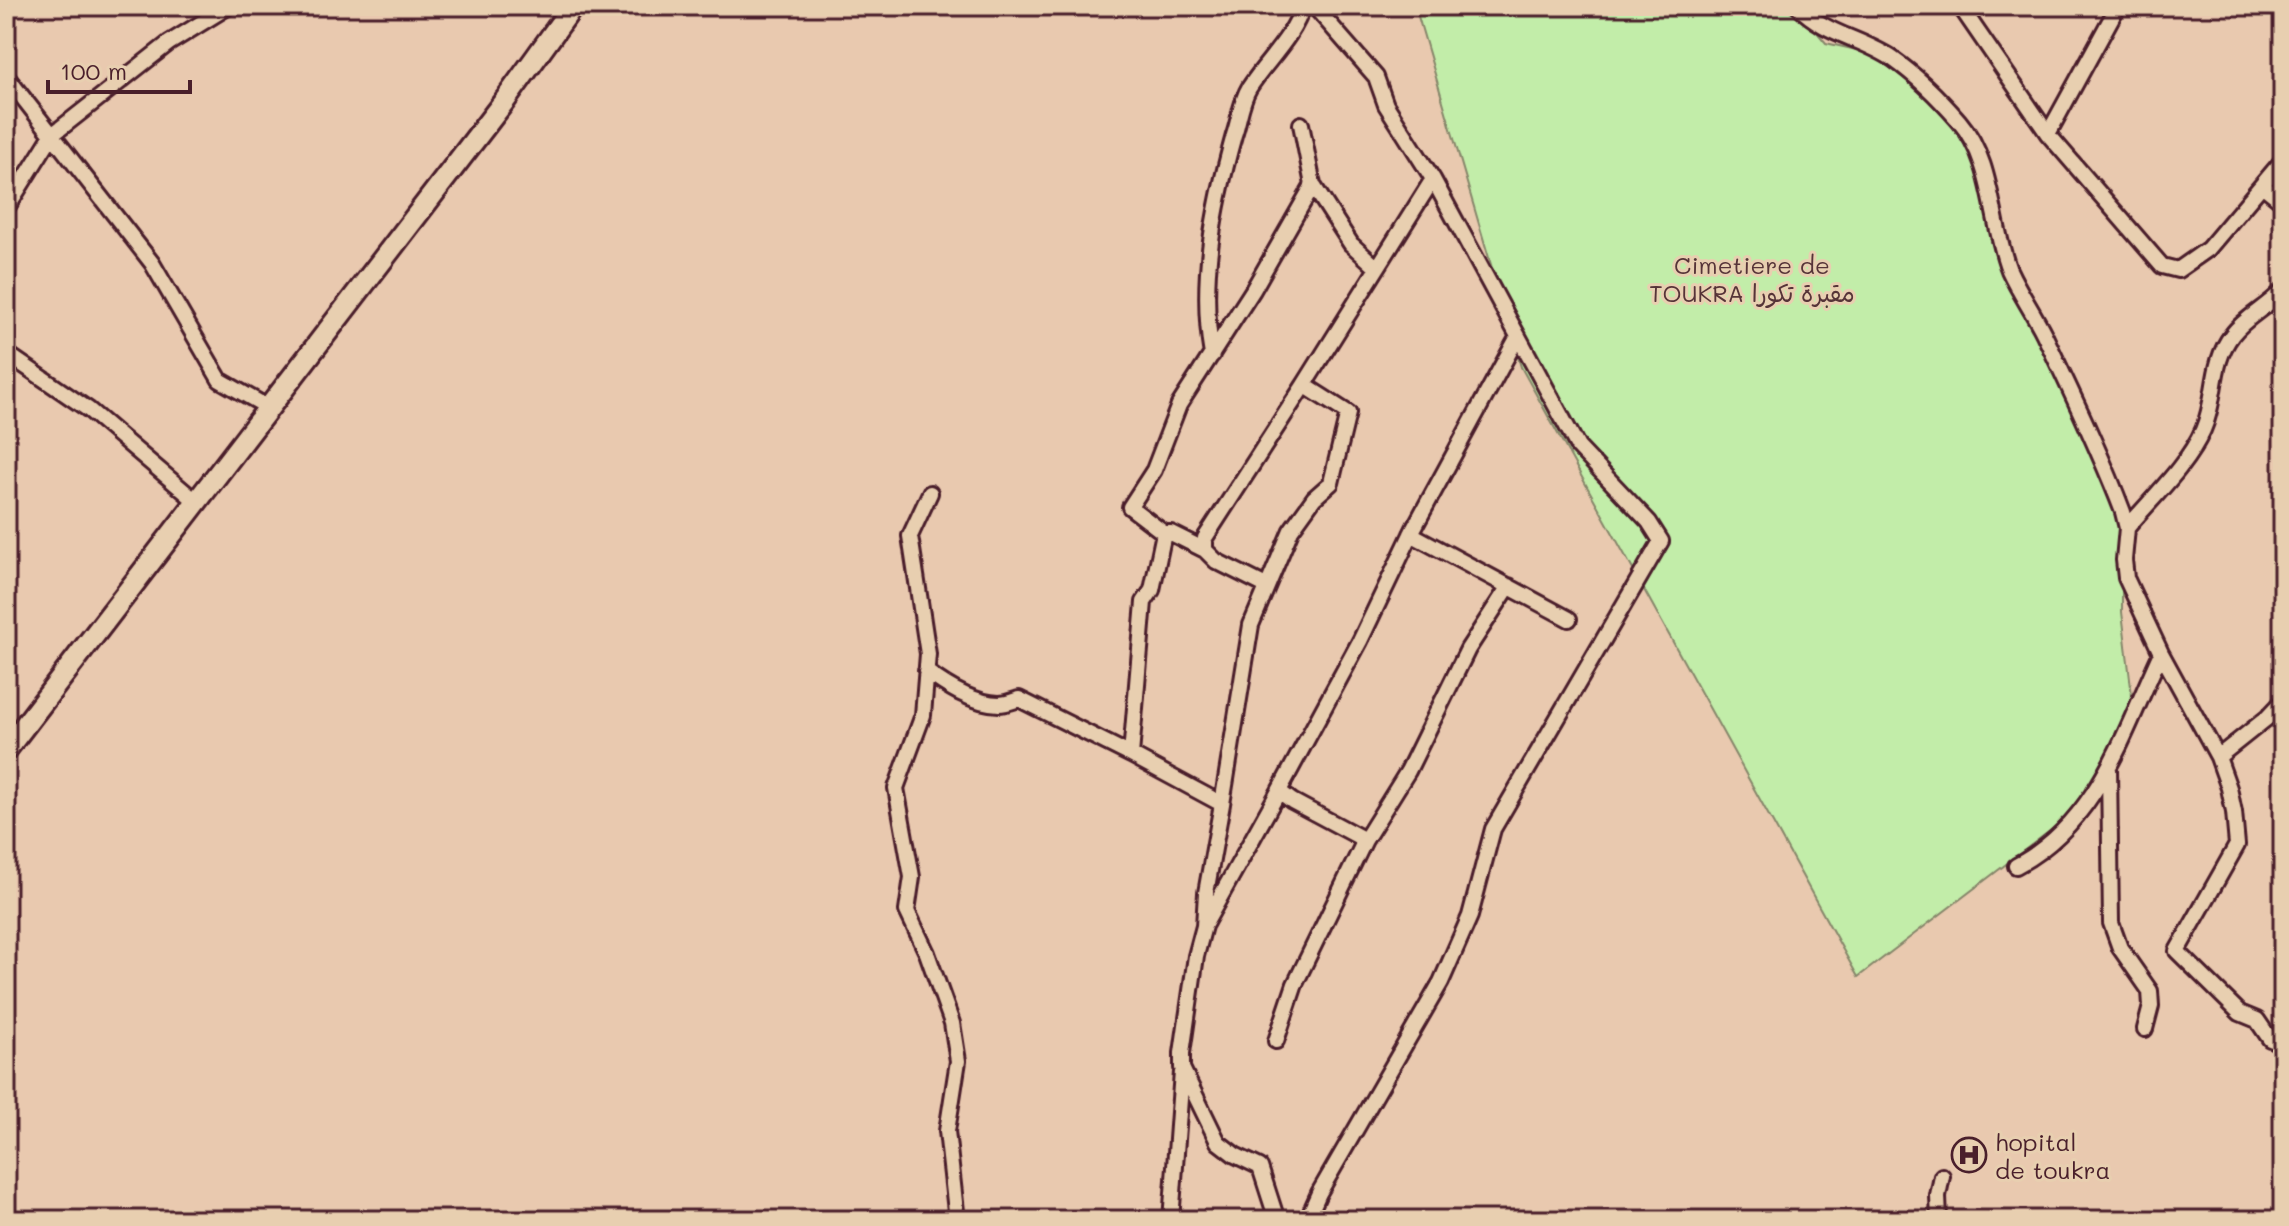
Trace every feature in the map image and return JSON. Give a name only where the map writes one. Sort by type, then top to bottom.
[{"type":"highway","points":[[6,750],[506,99],[573,6]]},
{"type":"street","points":[[6,209],[52,135],[169,43],[229,6]]},
{"type":"street","points":[[1212,355],[1208,333],[1208,255],[1224,172],[1247,91],[1297,24],[1303,6]]},
{"type":"street","points":[[1307,1220],[1319,1193],[1441,982],[1470,916],[1493,829],[1661,541],[1649,522],[1578,447],[1433,179],[1386,105],[1376,77],[1314,6]]},
{"type":"street","points":[[1798,6],[1828,30],[1892,58],[1961,123],[1975,145],[1985,171],[1996,227],[2010,270],[2049,345],[2117,497],[2127,528],[2126,578],[2161,653],[2218,757],[2229,788],[2237,845],[2177,951],[2240,1013],[2257,1020],[2270,1039],[2283,1044]]},
{"type":"street","points":[[1960,6],[2048,134],[2162,266],[2178,270],[2208,249],[2283,160]]},
{"type":"street","points":[[2048,134],[2118,6]]},
{"type":"street","points":[[6,76],[152,263],[220,380],[269,408]]},
{"type":"street","points":[[1301,124],[1313,185],[1351,244],[1376,267]]},
{"type":"street","points":[[1205,550],[1205,538],[1242,485],[1433,179]]},
{"type":"street","points":[[1266,586],[1216,561],[1205,550],[1171,533],[1164,533],[1130,507],[1154,470],[1179,405],[1253,290],[1313,185]]},
{"type":"street","points":[[2262,185],[2283,202]]},
{"type":"street","points":[[2127,528],[2187,456],[2202,433],[2211,411],[2213,381],[2220,358],[2232,335],[2283,290]]},
{"type":"street","points":[[1204,926],[1360,641],[1411,534],[1517,338]]},
{"type":"street","points":[[6,353],[89,410],[198,503]]},
{"type":"street","points":[[1171,1220],[1182,1068],[1196,956],[1204,926],[1206,893],[1251,625],[1291,530],[1314,498],[1331,483],[1348,413],[1304,385]]},
{"type":"street","points":[[930,493],[910,536],[928,654],[923,715],[896,788],[912,877],[907,911],[927,953],[952,1023],[958,1061],[947,1131],[957,1220]]},
{"type":"street","points":[[1131,755],[1144,602],[1152,590],[1164,533]]},
{"type":"street","points":[[1411,534],[1569,619]]},
{"type":"street","points":[[1276,1041],[1295,984],[1365,840],[1408,771],[1468,649],[1509,586]]},
{"type":"street","points":[[2016,866],[2051,844],[2071,825],[2109,767],[2161,653]]},
{"type":"street","points":[[926,671],[949,688],[974,697],[1000,704],[1019,699],[1222,804]]},
{"type":"street","points":[[2218,757],[2267,718],[2283,701]]},
{"type":"street","points":[[2109,767],[2111,923],[2120,948],[2150,991],[2151,1006],[2145,1029]]},
{"type":"street","points":[[1279,791],[1365,840]]},
{"type":"street","points":[[1182,1068],[1218,1142],[1235,1155],[1260,1167],[1277,1220]]},
{"type":"street","points":[[1939,1220],[1938,1196],[1942,1176]]},
{"type":"green space","name":"Cimetiere de TOUKRA مقبرة تكورا","points":[[1415,6],[1795,6],[1826,43],[1870,53],[1975,131],[2000,263],[2122,489],[2122,612],[2133,704],[2114,782],[1858,977],[1521,367]]},
{"type":"place","name":"hopital de toukra","points":[[1969,1155]]}]
